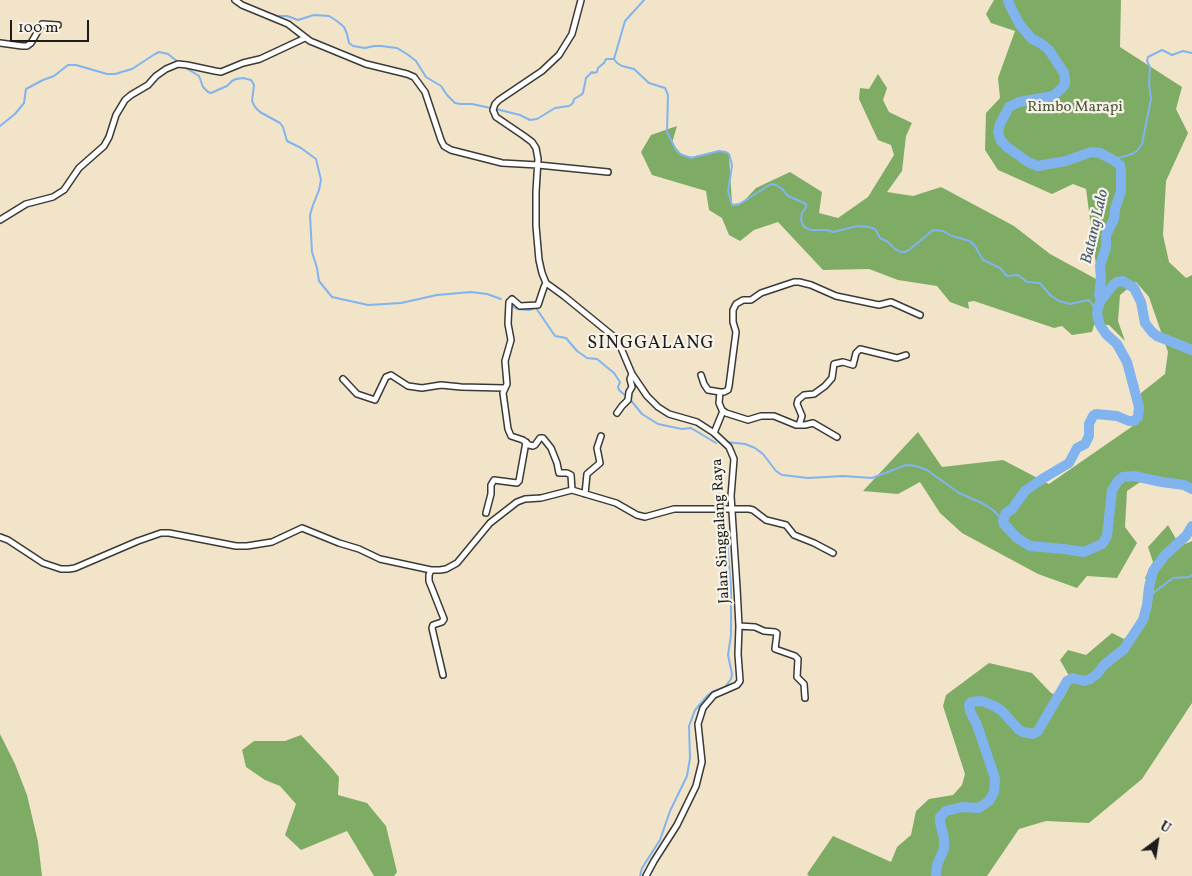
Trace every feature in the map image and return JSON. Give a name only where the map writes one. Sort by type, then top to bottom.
[{"type":"street","points":[[235,0],[242,5],[288,24],[305,38],[359,62],[414,77],[425,92],[444,146],[451,150],[502,163],[608,172]]},
{"type":"street","points":[[572,490],[572,476],[567,473],[559,473],[551,448],[543,438],[540,438],[533,446],[523,440],[512,437],[509,432],[503,392],[506,384],[505,361],[511,338],[508,324],[509,302],[512,300],[520,306],[537,306],[546,282],[538,260],[536,192],[538,159],[536,148],[532,142],[496,116],[493,110],[499,100],[559,56],[572,34],[581,0]]},
{"type":"street","points":[[0,43],[27,46],[31,43],[42,24],[58,25]]},
{"type":"street","points":[[0,220],[26,204],[53,197],[64,190],[79,168],[104,146],[116,115],[125,100],[148,85],[166,69],[178,64],[221,72],[243,63],[260,59],[305,38]]},
{"type":"street","name":"Jalan Singgalang Raya","points":[[546,282],[613,336],[621,348],[632,374],[647,396],[658,407],[668,414],[697,422],[714,433],[729,447],[734,459],[731,509],[739,626],[738,654],[740,681],[736,685],[714,695],[703,708],[698,724],[702,762],[696,786],[677,826],[646,876]]},
{"type":"street","points":[[701,375],[708,390],[724,392],[728,390],[736,332],[733,322],[733,310],[736,304],[744,300],[751,300],[761,293],[794,282],[811,285],[836,296],[879,305],[891,302],[920,315]]},
{"type":"street","points":[[799,425],[802,416],[797,404],[798,400],[804,395],[814,394],[826,386],[832,378],[834,364],[843,362],[852,365],[856,353],[860,349],[897,358],[906,355]]},
{"type":"street","points":[[617,413],[628,400],[632,387],[630,379],[632,374]]},
{"type":"street","points":[[343,379],[357,394],[375,400],[386,377],[389,375],[409,386],[422,388],[439,385],[504,388]]},
{"type":"street","points":[[720,392],[720,408],[730,414],[748,420],[761,416],[774,416],[799,425],[816,424],[837,437]]},
{"type":"street","points":[[714,433],[723,411]]},
{"type":"street","points":[[585,494],[587,474],[600,463],[596,448],[600,436]]},
{"type":"street","points":[[486,513],[491,494],[491,485],[494,480],[517,483],[519,481],[526,442]]},
{"type":"street","points":[[0,537],[8,540],[43,563],[69,569],[76,568],[138,541],[162,533],[236,546],[247,546],[276,540],[302,528],[359,549],[380,559],[431,570],[440,570],[457,563],[490,523],[518,502],[572,490],[616,503],[637,515],[645,517],[674,509],[751,510],[766,520],[786,525],[794,535],[833,552]]},
{"type":"street","points":[[431,570],[429,581],[444,619],[442,622],[433,625],[432,628],[443,675]]},
{"type":"street","points":[[739,626],[755,627],[764,631],[776,632],[775,649],[798,658],[797,677],[804,684],[805,698]]},
{"type":"green space","name":"Rimbo Marapi","points":[[994,0],[1121,0],[1120,47],[1182,87],[1176,109],[1188,133],[1166,181],[1163,235],[1169,262],[1186,278],[1192,275],[1192,488],[1149,476],[1127,491],[1125,527],[1137,543],[1117,578],[1087,576],[1077,588],[1038,574],[962,533],[940,513],[920,482],[898,494],[863,491],[918,432],[942,467],[1003,460],[1049,484],[1140,421],[1141,393],[1165,374],[1168,352],[1149,297],[1136,282],[1120,295],[1118,321],[1125,341],[1109,325],[1094,325],[1092,332],[1072,335],[1062,326],[1054,328],[974,301],[968,302],[969,309],[950,302],[937,286],[898,280],[869,269],[823,270],[778,222],[754,230],[740,241],[729,235],[722,218],[709,210],[706,191],[652,175],[641,152],[651,135],[677,126],[672,143],[683,156],[695,157],[721,151],[729,154],[732,204],[742,203],[756,188],[790,172],[822,192],[819,213],[838,218],[868,197],[894,155],[891,145],[878,140],[859,99],[860,88],[869,89],[878,74],[887,88],[883,100],[889,112],[912,123],[906,136],[902,171],[887,192],[913,196],[941,187],[1014,226],[1050,254],[1098,280],[1086,189],[1073,184],[1052,194],[998,170],[985,150],[986,113],[1000,98],[998,78],[1015,31],[991,23],[986,14]]},
{"type":"green space","points":[[1168,525],[1180,546],[1192,541],[1192,703],[1142,779],[1089,823],[1046,821],[1019,829],[987,876],[809,876],[807,874],[833,836],[891,862],[897,847],[911,835],[916,811],[929,799],[953,795],[962,785],[965,774],[943,706],[946,695],[989,663],[1032,673],[1051,693],[1063,698],[1072,681],[1060,660],[1068,650],[1086,655],[1112,633],[1124,639],[1148,619],[1154,590],[1145,578],[1153,562],[1148,547]]},
{"type":"green space","points":[[0,734],[15,764],[27,795],[38,842],[42,876],[0,876]]},
{"type":"green space","points":[[301,735],[339,777],[338,795],[367,803],[386,826],[397,872],[394,876],[374,876],[347,831],[301,850],[285,835],[296,804],[280,786],[265,780],[246,767],[242,750],[254,741],[285,741]]},
{"type":"waterway","points":[[614,59],[625,21],[644,0]]},
{"type":"waterway","name":"Batang Lalo","points":[[1008,0],[1020,25],[1032,39],[1049,50],[1064,73],[1065,84],[1053,96],[1019,102],[1009,107],[998,132],[1001,141],[1028,162],[1038,166],[1066,161],[1091,152],[1100,153],[1120,165],[1121,191],[1114,219],[1106,235],[1106,247],[1100,266],[1099,295],[1101,300]]},
{"type":"waterway","points":[[265,12],[298,20],[314,15],[329,16],[344,27],[349,43],[353,46],[397,48],[407,54],[416,61],[426,77],[441,86],[455,103],[472,104],[500,110],[520,115],[530,120],[537,119],[555,108],[569,106],[573,103],[574,99],[583,93],[586,78],[592,72],[597,72],[606,59],[614,59],[622,66],[634,69],[649,83],[665,88],[668,95],[667,132],[680,154],[691,158],[719,151],[729,154],[732,166],[728,191],[732,205],[738,205],[771,184],[776,185],[788,196],[806,204],[801,220],[804,227],[811,230],[833,232],[857,226],[869,227],[875,229],[880,238],[901,252],[909,250],[933,230],[943,231],[952,236],[970,241],[983,260],[1000,268],[1007,276],[1018,275],[1027,282],[1040,283],[1050,295],[1059,301],[1070,304],[1089,300],[1097,311]]},
{"type":"waterway","points":[[1110,158],[1132,154],[1142,144],[1151,99],[1148,57],[1162,50],[1172,55],[1183,51],[1192,53]]},
{"type":"waterway","points":[[0,126],[15,114],[24,103],[26,89],[54,76],[68,65],[76,65],[107,74],[115,74],[132,69],[159,52],[168,54],[178,62]]},
{"type":"waterway","points":[[186,68],[199,76],[203,87],[211,93],[227,86],[236,79],[251,80],[254,85],[252,101],[255,107],[260,112],[280,123],[287,141],[316,159],[321,180],[310,215],[312,252],[319,281],[332,297],[368,305],[401,303],[437,295],[471,292],[487,294],[501,299]]},
{"type":"waterway","points":[[1192,350],[1157,336],[1152,332],[1145,323],[1141,302],[1134,288],[1123,281],[1113,285],[1101,300],[1097,314],[1100,325],[1106,334],[1117,344],[1127,362],[1139,407],[1138,417],[1134,421],[1129,421],[1117,416],[1096,414],[1093,416],[1089,424],[1089,436],[1085,444],[1077,448],[1069,463],[1025,491],[1012,509],[1006,513],[1003,521],[1017,538],[1030,546],[1084,552],[1102,544],[1107,536],[1112,490],[1123,477],[1134,476],[1184,485],[1192,489]]},
{"type":"waterway","points":[[510,305],[517,309],[529,310],[536,308],[555,336],[566,338],[577,351],[587,358],[597,359],[614,373],[620,382],[619,390],[626,396]]},
{"type":"waterway","points":[[629,398],[642,414],[658,424],[682,429],[691,428],[716,443]]},
{"type":"waterway","points":[[726,442],[745,444],[755,448],[782,475],[808,478],[843,476],[872,478],[906,465],[916,466],[927,470],[959,493],[984,504],[1003,520]]},
{"type":"waterway","points":[[640,876],[642,868],[660,840],[670,811],[687,776],[690,758],[689,726],[695,710],[708,695],[725,687],[731,679],[732,674],[728,655],[731,635],[731,589],[727,541],[720,515]]},
{"type":"waterway","points":[[936,876],[937,865],[944,849],[940,817],[946,811],[962,807],[979,808],[989,801],[994,792],[995,778],[977,725],[970,711],[969,705],[971,702],[982,701],[994,706],[1002,711],[1023,732],[1033,734],[1038,731],[1067,681],[1073,678],[1084,681],[1090,679],[1124,649],[1143,620],[1153,571],[1165,555],[1186,536],[1192,526]]},
{"type":"waterway","points":[[1148,597],[1173,578],[1189,577],[1192,575]]},
{"type":"district","name":"SINGGALANG","points":[[651,345]]}]
